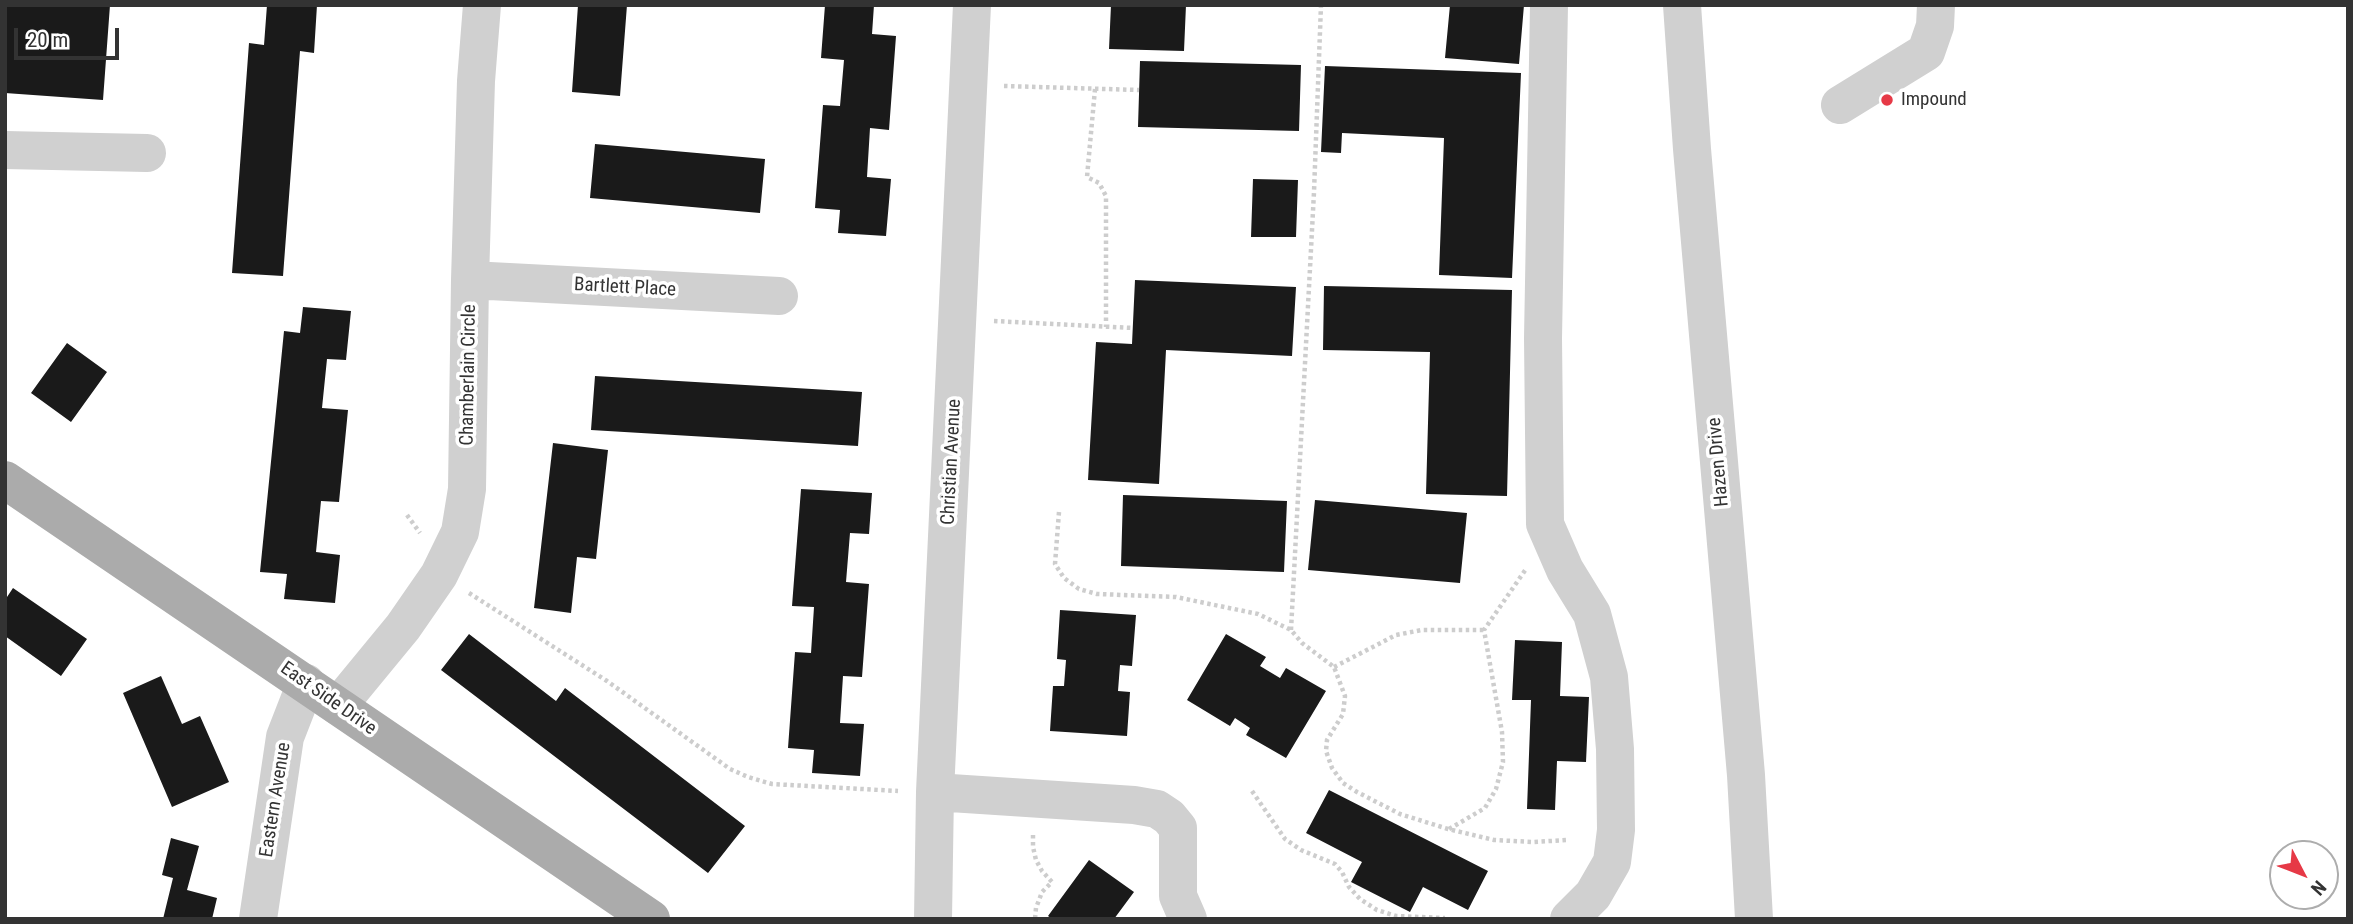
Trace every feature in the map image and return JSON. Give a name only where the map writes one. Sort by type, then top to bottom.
[{"type":"main road","name":"East Side Drive","points":[[5,480],[651,919]]},
{"type":"street","name":"Chamberlain Circle","points":[[338,706],[403,627],[439,575],[460,532],[467,489],[476,81],[482,5]]},
{"type":"street","name":"Christian Avenue","points":[[933,919],[919,791],[972,5]]},
{"type":"street","points":[[1549,5],[1543,338],[1545,524],[1565,570],[1591,614],[1609,677],[1615,749],[1616,830],[1612,862],[1593,895],[1569,919]]},
{"type":"street","name":"Hazen Drive","points":[[1682,5],[1746,775],[1754,919]]},
{"type":"street","points":[[1840,105],[1926,52],[1935,26],[1936,5]]},
{"type":"street","points":[[5,150],[147,153]]},
{"type":"street","name":"Bartlett Place","points":[[470,280],[779,296]]},
{"type":"street","name":"Eastern Avenue","points":[[258,919],[285,737],[306,683]]},
{"type":"street","points":[[919,791],[1134,805],[1157,809],[1169,817],[1178,828],[1178,896],[1188,919]]},
{"type":"path","points":[[1291,630],[1321,5]]},
{"type":"path","points":[[1003,86],[1139,90]]},
{"type":"path","points":[[1095,89],[1087,177],[1099,183],[1107,196],[1106,327]]},
{"type":"path","points":[[994,321],[1133,328]]},
{"type":"path","points":[[1059,512],[1055,564],[1064,578],[1079,589],[1097,594],[1139,594],[1190,599],[1258,614],[1291,630],[1334,667],[1345,696],[1343,714],[1327,740],[1326,751],[1332,768],[1343,783],[1400,814],[1448,829],[1494,840],[1567,840]]},
{"type":"path","points":[[1448,829],[1485,808],[1496,789],[1503,762],[1503,732],[1483,630],[1550,535]]},
{"type":"path","points":[[474,597],[607,681],[730,769],[748,777],[772,784],[919,791]]},
{"type":"path","points":[[1334,667],[1396,635],[1422,630],[1483,630]]},
{"type":"path","points":[[1252,791],[1285,839],[1301,850],[1335,864],[1360,899],[1377,910],[1396,916],[1445,918]]},
{"type":"path","points":[[1033,847],[1042,871],[1052,882],[1042,892],[1035,919]]},
{"type":"building","points":[[5,5],[110,5],[103,100],[5,93]]},
{"type":"building","points":[[267,5],[317,5],[314,53],[300,51],[283,276],[232,273],[249,43],[264,45]]},
{"type":"building","points":[[578,5],[627,5],[620,96],[572,92]]},
{"type":"building","points":[[825,5],[874,5],[872,34],[896,36],[889,130],[870,128],[867,177],[891,179],[886,236],[838,233],[840,210],[815,208],[823,105],[840,106],[844,60],[821,58]]},
{"type":"building","points":[[1111,5],[1186,5],[1184,51],[1109,49]]},
{"type":"building","points":[[1450,5],[1524,5],[1519,64],[1445,58]]},
{"type":"building","points":[[1140,61],[1301,65],[1299,131],[1138,127]]},
{"type":"building","points":[[1325,66],[1521,73],[1512,278],[1439,275],[1444,138],[1342,133],[1341,153],[1321,152]]},
{"type":"building","points":[[595,144],[765,159],[760,213],[590,198]]},
{"type":"building","points":[[1253,179],[1298,180],[1296,237],[1251,237]]},
{"type":"building","points":[[1135,280],[1296,287],[1292,356],[1166,350],[1159,484],[1088,480],[1096,342],[1132,344]]},
{"type":"building","points":[[1324,286],[1512,290],[1507,496],[1426,494],[1430,352],[1323,350]]},
{"type":"building","points":[[303,307],[351,311],[346,360],[327,359],[322,408],[348,410],[339,502],[321,501],[316,552],[340,555],[335,603],[284,599],[287,574],[260,572],[284,331],[300,333]]},
{"type":"building","points":[[67,343],[107,372],[71,422],[31,393]]},
{"type":"building","points":[[595,376],[862,392],[858,446],[591,430]]},
{"type":"building","points":[[553,443],[608,450],[596,559],[577,557],[571,613],[534,608]]},
{"type":"building","points":[[801,489],[872,493],[869,534],[850,533],[846,582],[869,584],[862,677],[843,676],[840,723],[864,724],[860,776],[812,773],[814,750],[788,748],[795,652],[811,653],[814,607],[792,606]]},
{"type":"building","points":[[1123,495],[1287,501],[1284,572],[1121,566]]},
{"type":"building","points":[[1315,500],[1467,513],[1460,583],[1308,570]]},
{"type":"building","points":[[13,588],[87,639],[61,676],[5,636],[5,600]]},
{"type":"building","points":[[1060,610],[1136,615],[1132,666],[1120,665],[1118,691],[1130,692],[1127,736],[1050,731],[1053,686],[1064,686],[1066,660],[1057,659]]},
{"type":"building","points":[[469,634],[556,701],[565,688],[745,826],[708,873],[441,670]]},
{"type":"building","points":[[1226,634],[1266,657],[1260,666],[1280,678],[1286,668],[1326,691],[1286,758],[1246,735],[1250,728],[1235,718],[1230,726],[1187,700]]},
{"type":"building","points":[[1515,640],[1562,642],[1560,696],[1589,697],[1586,762],[1557,761],[1555,810],[1527,809],[1531,700],[1512,700]]},
{"type":"building","points":[[161,676],[182,724],[200,716],[229,782],[172,807],[123,693]]},
{"type":"building","points":[[1329,790],[1488,871],[1468,910],[1423,887],[1410,912],[1351,882],[1362,862],[1306,833]]},
{"type":"building","points":[[171,838],[199,846],[187,890],[217,898],[212,919],[163,919],[173,878],[162,875]]},
{"type":"building","points":[[1089,860],[1134,892],[1114,919],[1052,919],[1048,916]]},
{"type":"place","name":"Impound","points":[[1887,100]]}]
